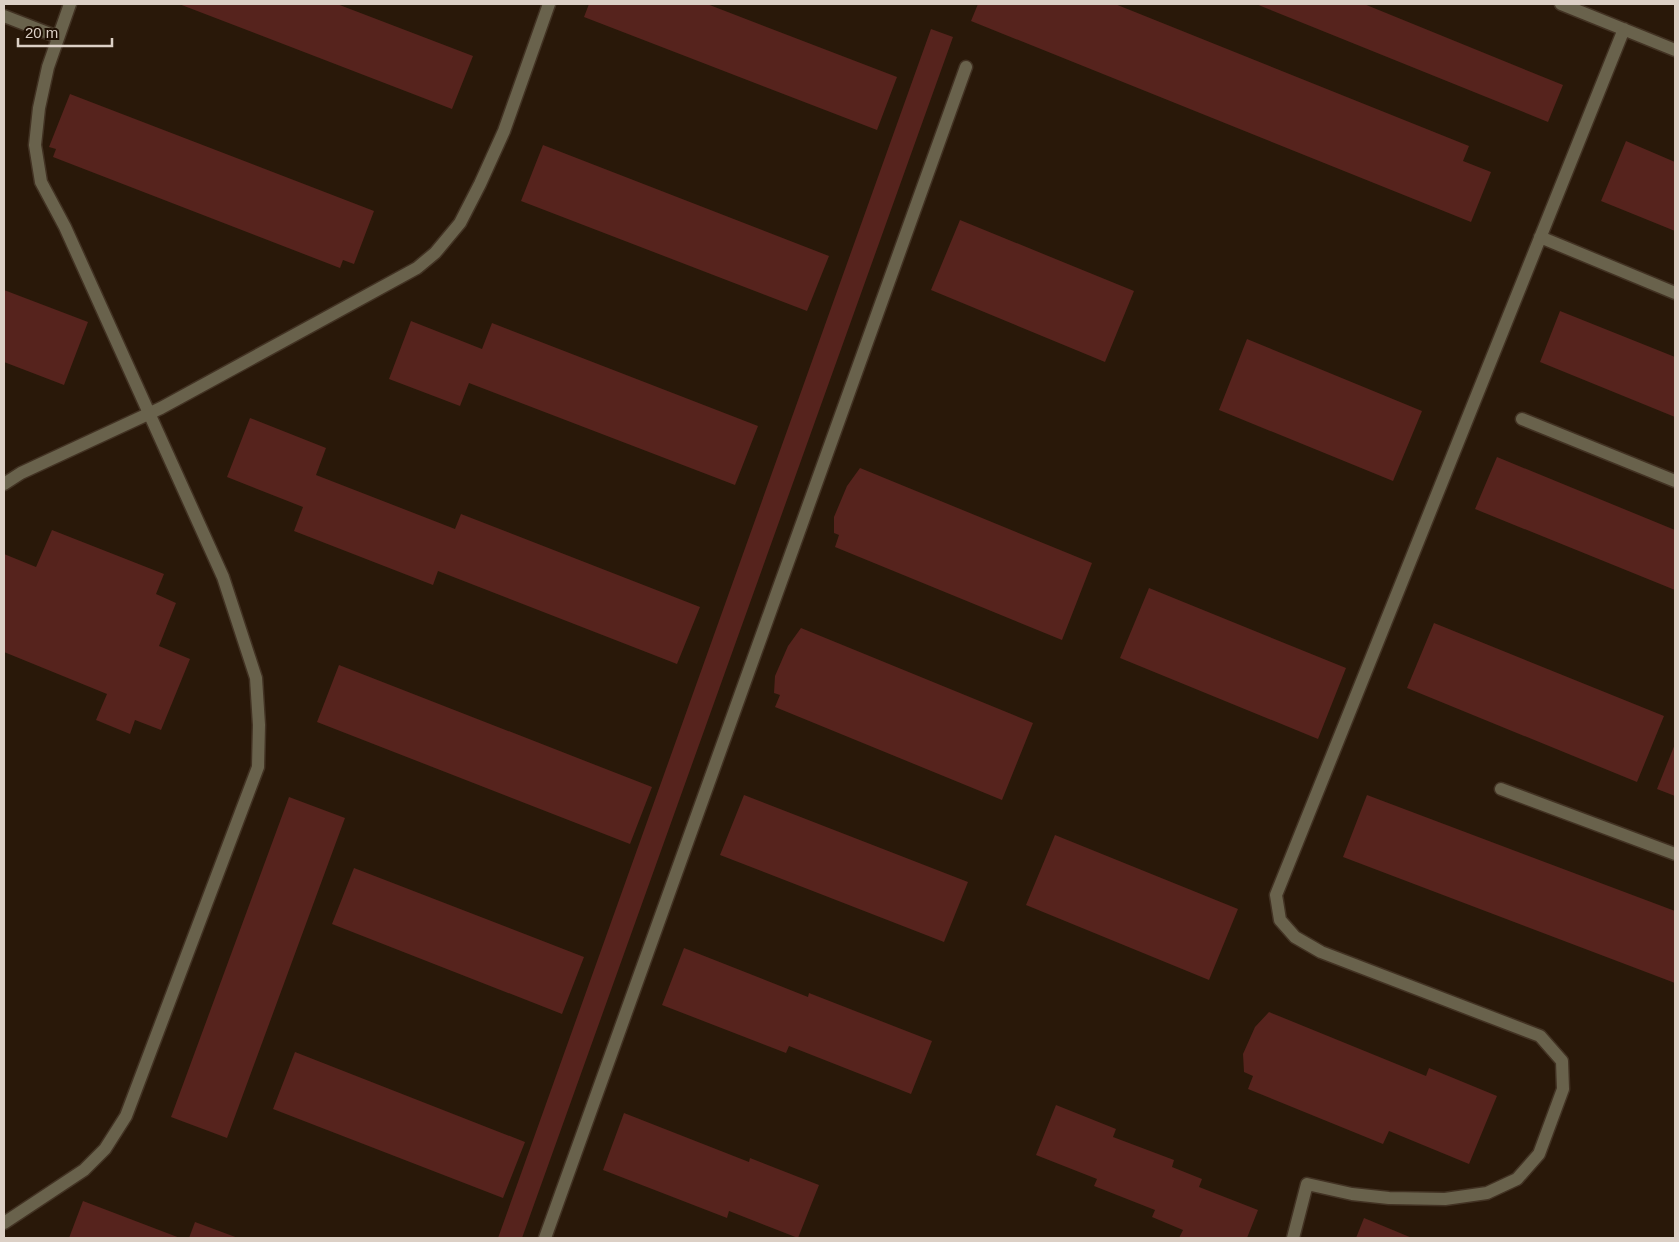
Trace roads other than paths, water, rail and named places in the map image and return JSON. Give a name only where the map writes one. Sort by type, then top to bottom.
[{"type":"street","points":[[4,1222],[84,1170],[106,1149],[126,1116],[258,766],[259,725],[256,678],[223,577],[65,227],[41,182],[35,145],[38,108],[48,67],[70,4]]},
{"type":"street","points":[[4,484],[21,474],[149,414],[417,268],[435,253],[460,224],[484,176],[504,131],[549,4]]},
{"type":"street","points":[[1561,4],[1586,8],[1624,29],[1675,50]]},
{"type":"street","points":[[4,16],[58,37]]},
{"type":"street","points":[[1293,1238],[1307,1184],[1352,1194],[1389,1198],[1445,1198],[1487,1193],[1517,1179],[1539,1154],[1563,1089],[1562,1061],[1540,1036],[1321,952],[1296,937],[1280,920],[1276,895],[1624,29]]},
{"type":"street","points":[[545,1238],[966,67]]},
{"type":"street","points":[[1540,237],[1675,293]]},
{"type":"street","points":[[1522,419],[1675,481]]},
{"type":"street","points":[[1501,789],[1675,854]]}]
